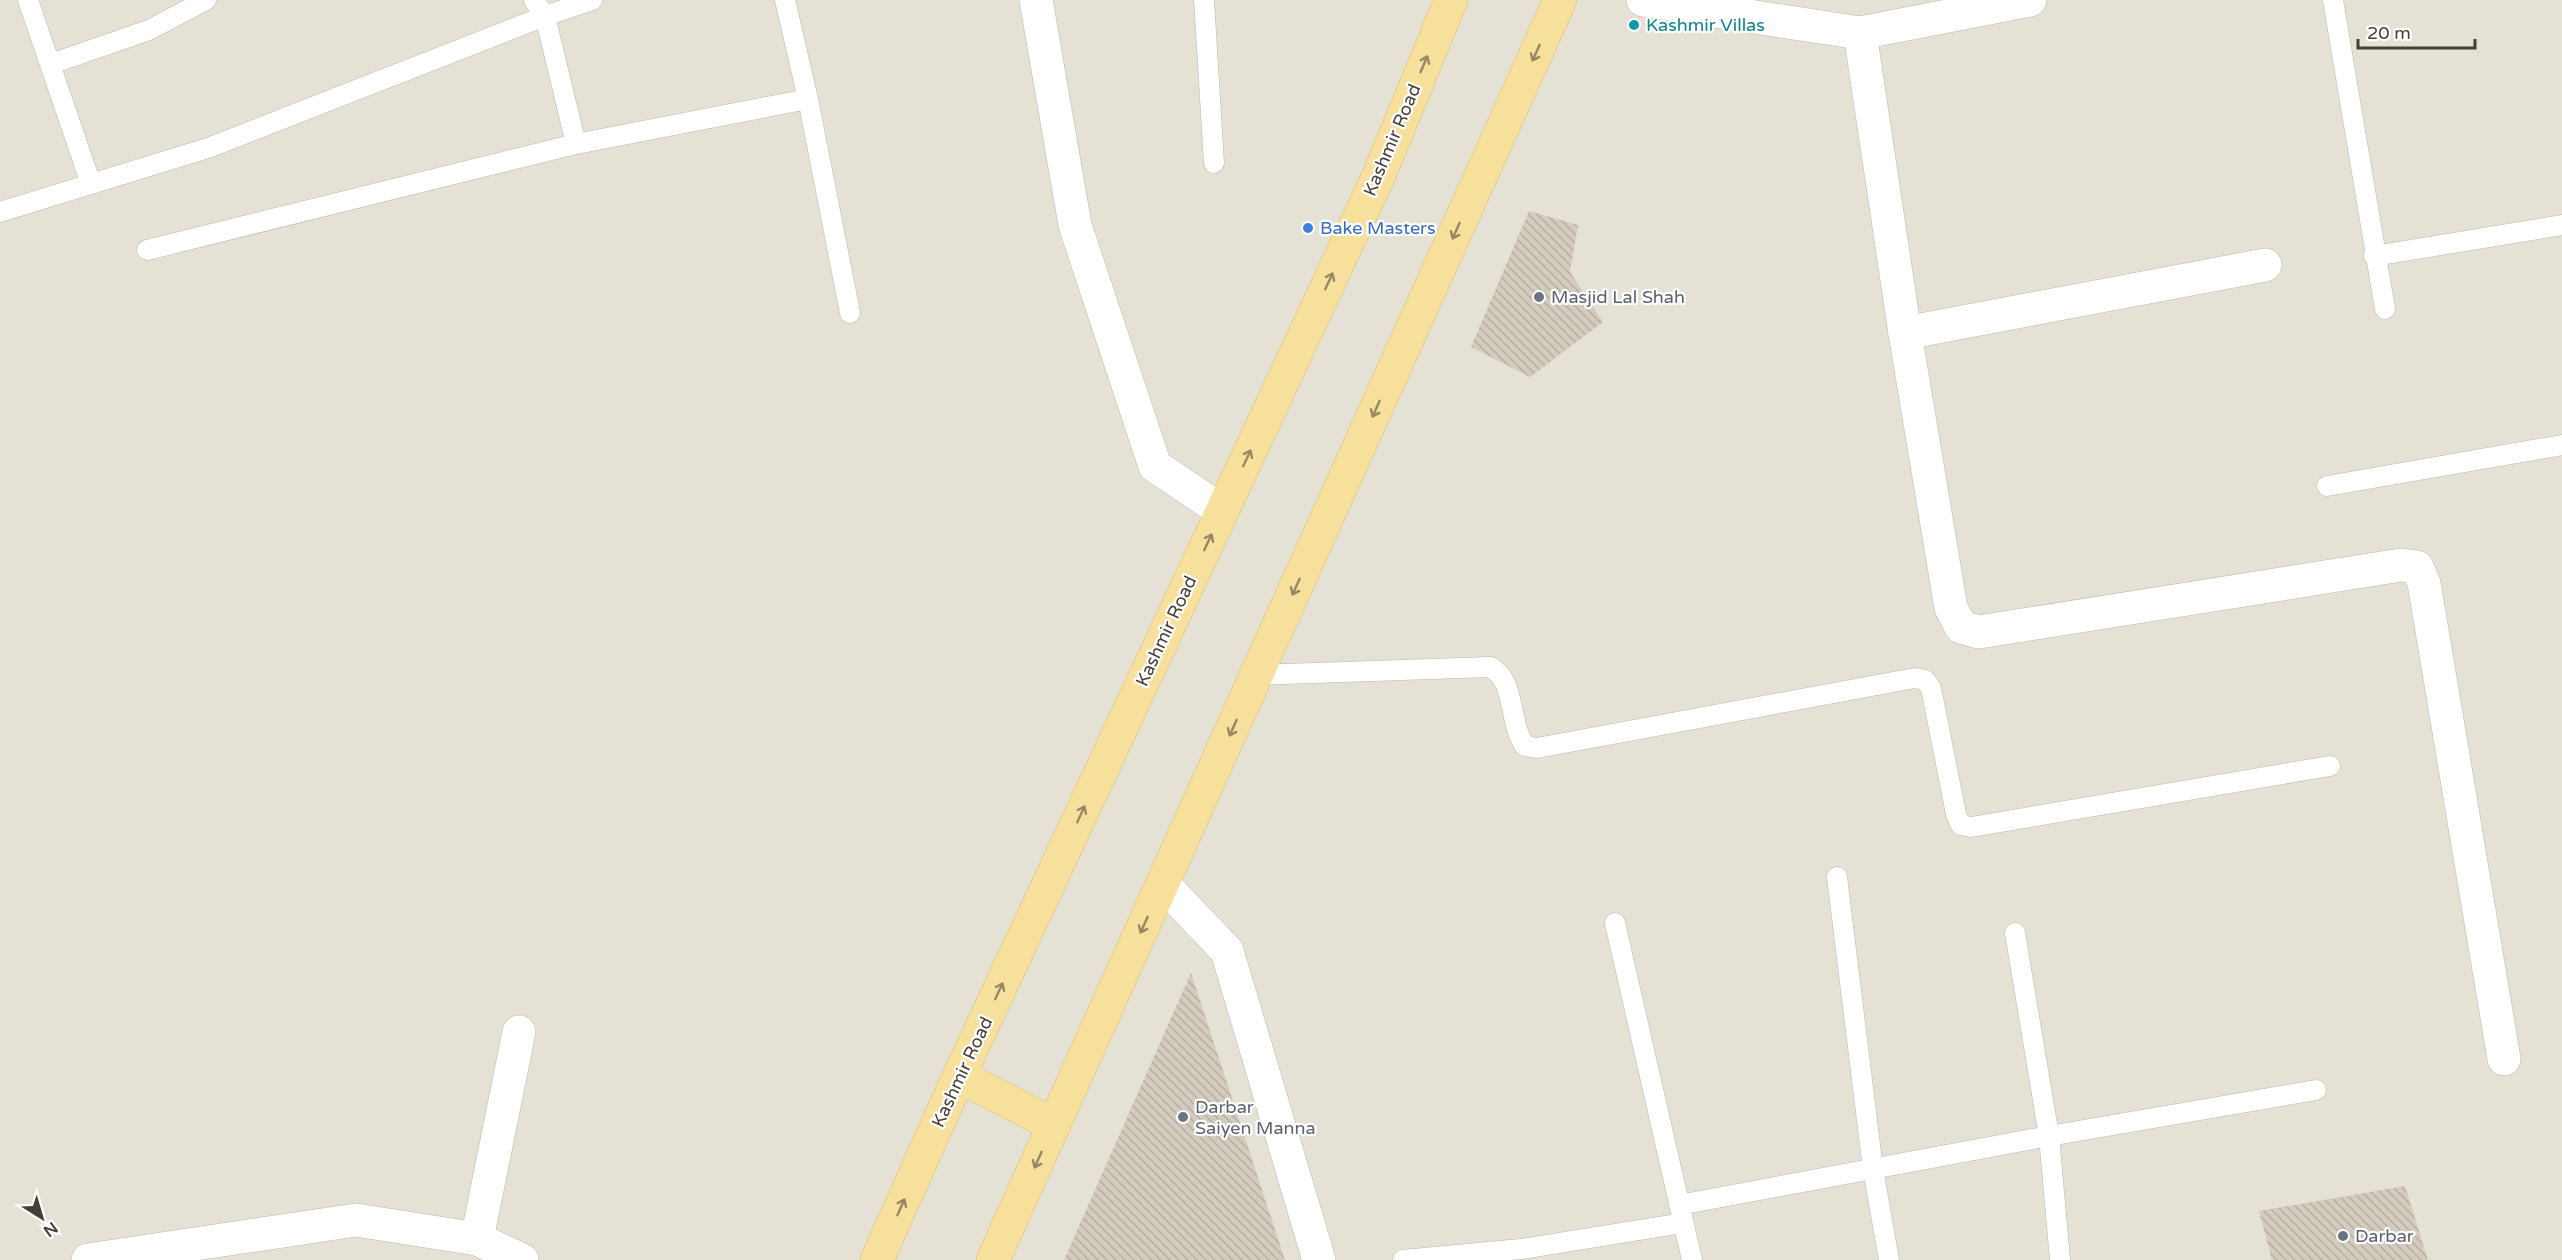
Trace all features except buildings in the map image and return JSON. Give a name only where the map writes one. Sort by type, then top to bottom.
[{"type":"main road","name":"Kashmir Road","points":[[877,1260],[959,1076],[1379,175],[1451,0]]},
{"type":"main road","points":[[993,1260],[1560,0]]},
{"type":"main road","points":[[959,1076],[1054,1125]]},
{"type":"street","points":[[1036,0],[1075,225],[1155,466],[1222,511]]},
{"type":"street","points":[[1643,0],[1860,33],[2030,0]]},
{"type":"street","points":[[1860,33],[1905,333],[1951,608],[1961,627],[1979,632],[2402,565],[2417,567],[2424,583],[2504,1059]]},
{"type":"street","points":[[1905,333],[2265,266]]},
{"type":"street","points":[[1163,884],[1227,951],[1319,1260]]},
{"type":"street","points":[[477,1239],[519,1032]]},
{"type":"street","points":[[88,1260],[356,1220],[477,1239],[522,1260]]},
{"type":"lane","points":[[28,0],[92,184]]},
{"type":"lane","points":[[51,64],[149,30],[206,0]]},
{"type":"lane","points":[[0,212],[208,148],[539,8],[592,0]]},
{"type":"lane","points":[[785,0],[808,99],[850,312]]},
{"type":"lane","points":[[1204,0],[1214,163]]},
{"type":"lane","points":[[2333,0],[2374,256],[2385,309]]},
{"type":"lane","points":[[539,8],[576,144]]},
{"type":"lane","points":[[147,250],[576,144],[808,99]]},
{"type":"lane","points":[[2374,256],[2562,225]]},
{"type":"lane","points":[[2327,486],[2562,445]]},
{"type":"lane","points":[[1257,675],[1490,667],[1500,672],[1506,684],[1518,736],[1525,746],[1537,748],[1915,678],[1924,680],[1931,688],[1956,814],[1961,825],[1971,827],[2330,766]]},
{"type":"lane","points":[[1837,877],[1873,1169],[1889,1260]]},
{"type":"lane","points":[[1615,923],[1692,1260]]},
{"type":"lane","points":[[2015,933],[2049,1136],[2060,1260]]},
{"type":"lane","points":[[1403,1260],[1521,1249],[1873,1169],[2316,1090]]},
{"type":"shaded area","points":[[0,0],[2562,0],[2562,1260],[0,1260]]},
{"type":"place","name":"Kashmir Villas","points":[[1634,25]]},
{"type":"place","name":"Bake Masters","points":[[1308,228]]},
{"type":"place","name":"Masjid Lal Shah","points":[[1539,297]]},
{"type":"place","name":"Darbar Saiyen Manna","points":[[1183,1117]]},
{"type":"place","name":"Darbar","points":[[2343,1236]]}]
